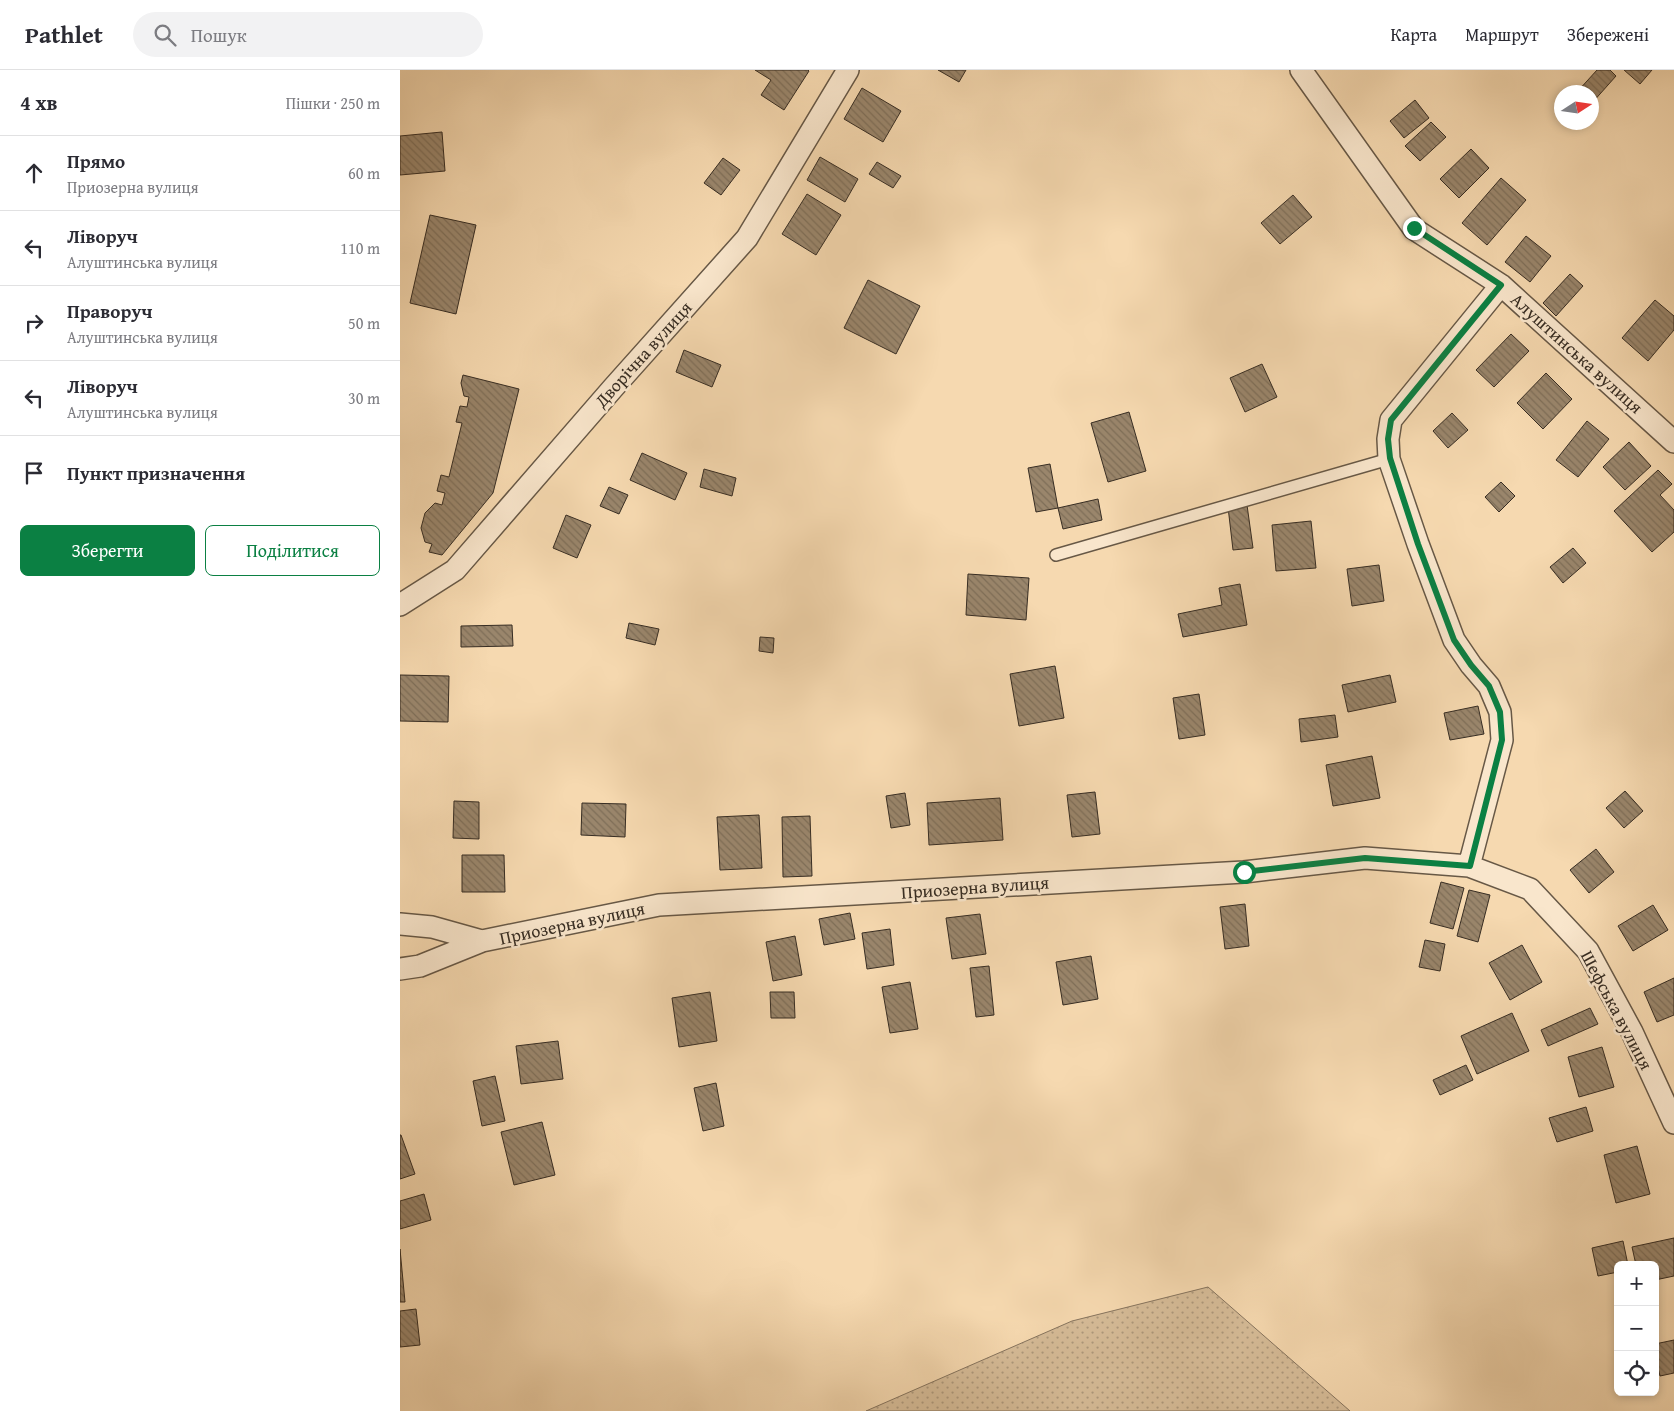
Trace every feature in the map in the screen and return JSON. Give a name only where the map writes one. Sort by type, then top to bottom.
[{"type":"street","name":"Дворічна вулиця","points":[[400,605],[455,570],[613,388],[747,238],[848,70]]},
{"type":"street","name":"Алуштинська вулиця","points":[[1301,70],[1414,228],[1501,285],[1674,442]]},
{"type":"street","name":"Алуштинська вулиця","points":[[1470,866],[1502,740],[1500,712],[1489,686],[1471,665],[1454,640],[1418,544],[1390,458],[1388,439],[1391,420],[1501,285]]},
{"type":"street","name":"Приозерна вулиця","points":[[400,969],[420,966],[482,942],[659,906],[1244,872],[1365,858],[1470,866]]},
{"type":"street","name":"Шефська вулиця","points":[[1470,866],[1530,888],[1588,951],[1632,1032],[1673,1119]]},
{"type":"street","points":[[400,924],[432,927],[482,942]]},
{"type":"lane","points":[[1056,555],[1390,458]]},
{"type":"shaded area","points":[[1208,1287],[1350,1411],[866,1411],[1072,1321]]},
{"type":"building","points":[[755,70],[809,71],[784,110],[761,95],[771,80]]},
{"type":"building","points":[[938,70],[966,70],[959,82]]},
{"type":"building","points":[[1597,70],[1610,70],[1616,76],[1599,95],[1599,85],[1583,85]]},
{"type":"building","points":[[1624,70],[1652,70],[1640,84]]},
{"type":"building","points":[[862,88],[901,111],[883,142],[844,119]]},
{"type":"building","points":[[1415,100],[1429,118],[1404,138],[1390,121]]},
{"type":"building","points":[[1431,122],[1446,137],[1420,161],[1405,146]]},
{"type":"building","points":[[442,132],[445,171],[400,175],[400,136]]},
{"type":"building","points":[[1471,149],[1489,168],[1459,198],[1440,179]]},
{"type":"building","points":[[820,157],[858,179],[845,202],[807,180]]},
{"type":"building","points":[[723,158],[740,170],[721,195],[704,183]]},
{"type":"building","points":[[877,162],[901,176],[893,188],[869,174]]},
{"type":"building","points":[[1501,178],[1526,200],[1487,245],[1462,223]]},
{"type":"building","points":[[807,194],[841,215],[816,255],[782,234]]},
{"type":"building","points":[[1293,195],[1312,217],[1280,244],[1261,223]]},
{"type":"building","points":[[430,215],[476,225],[456,314],[410,303]]},
{"type":"building","points":[[1526,236],[1551,256],[1530,282],[1505,262]]},
{"type":"building","points":[[1570,274],[1583,286],[1556,316],[1543,303]]},
{"type":"building","points":[[868,280],[920,306],[896,354],[844,328]]},
{"type":"building","points":[[1655,300],[1674,316],[1674,330],[1648,361],[1622,338]]},
{"type":"building","points":[[1511,334],[1529,351],[1494,387],[1476,370]]},
{"type":"building","points":[[684,350],[721,365],[712,387],[676,372]]},
{"type":"building","points":[[1262,364],[1277,397],[1245,412],[1230,378]]},
{"type":"building","points":[[1546,373],[1572,399],[1543,429],[1517,403]]},
{"type":"building","points":[[463,375],[519,389],[493,493],[442,555],[429,552],[432,544],[425,542],[421,528],[425,513],[435,503],[442,505],[445,493],[437,491],[441,475],[449,477],[462,423],[456,422],[460,406],[467,407],[469,397],[464,396],[461,383]]},
{"type":"building","points":[[1129,412],[1146,471],[1108,482],[1091,423]]},
{"type":"building","points":[[1452,413],[1468,430],[1448,448],[1433,431]]},
{"type":"building","points":[[1587,421],[1609,439],[1578,477],[1556,460]]},
{"type":"building","points":[[1629,442],[1651,466],[1625,490],[1603,467]]},
{"type":"building","points":[[642,453],[687,473],[675,500],[630,480]]},
{"type":"building","points":[[1050,464],[1058,508],[1036,512],[1028,468]]},
{"type":"building","points":[[704,469],[736,478],[732,496],[700,487]]},
{"type":"building","points":[[1658,470],[1672,484],[1660,495],[1674,510],[1674,532],[1652,552],[1614,511]]},
{"type":"building","points":[[1501,482],[1515,496],[1499,512],[1485,497]]},
{"type":"building","points":[[609,487],[628,495],[619,514],[600,506]]},
{"type":"building","points":[[1098,499],[1102,520],[1063,529],[1058,508]]},
{"type":"building","points":[[1247,505],[1253,548],[1233,550],[1228,507]]},
{"type":"building","points":[[566,515],[591,525],[577,558],[553,548]]},
{"type":"building","points":[[1311,521],[1316,568],[1276,571],[1272,525]]},
{"type":"building","points":[[1573,548],[1586,563],[1563,583],[1550,567]]},
{"type":"building","points":[[1379,565],[1384,601],[1352,606],[1347,569]]},
{"type":"building","points":[[968,574],[1029,578],[1026,620],[966,615]]},
{"type":"building","points":[[1240,584],[1247,625],[1183,637],[1178,614],[1222,605],[1219,588]]},
{"type":"building","points":[[629,623],[659,629],[655,645],[626,638]]},
{"type":"building","points":[[512,625],[513,646],[461,647],[461,626]]},
{"type":"building","points":[[760,637],[774,638],[773,653],[759,651]]},
{"type":"building","points":[[1055,666],[1064,718],[1019,726],[1010,674]]},
{"type":"building","points":[[400,675],[449,676],[448,722],[400,721]]},
{"type":"building","points":[[1390,675],[1396,702],[1348,712],[1342,685]]},
{"type":"building","points":[[1199,694],[1205,735],[1179,739],[1173,698]]},
{"type":"building","points":[[1478,706],[1484,734],[1450,740],[1444,713]]},
{"type":"building","points":[[1335,715],[1338,737],[1301,742],[1299,719]]},
{"type":"building","points":[[1372,756],[1380,798],[1333,806],[1326,765]]},
{"type":"building","points":[[1625,791],[1643,811],[1624,828],[1606,808]]},
{"type":"building","points":[[1095,792],[1100,834],[1072,837],[1067,795]]},
{"type":"building","points":[[905,793],[910,825],[891,828],[886,796]]},
{"type":"building","points":[[1000,798],[1003,840],[929,845],[927,803]]},
{"type":"building","points":[[454,801],[479,802],[479,839],[453,838]]},
{"type":"building","points":[[582,803],[626,804],[625,837],[581,835]]},
{"type":"building","points":[[759,815],[762,868],[720,870],[717,817]]},
{"type":"building","points":[[810,816],[812,876],[783,877],[782,817]]},
{"type":"building","points":[[1596,849],[1614,872],[1589,893],[1570,870]]},
{"type":"building","points":[[462,855],[504,855],[505,892],[462,892]]},
{"type":"building","points":[[1441,882],[1464,888],[1453,929],[1430,923]]},
{"type":"building","points":[[1469,890],[1490,895],[1478,942],[1457,936]]},
{"type":"building","points":[[1245,904],[1249,946],[1225,949],[1220,907]]},
{"type":"building","points":[[1653,905],[1668,930],[1633,951],[1618,926]]},
{"type":"building","points":[[850,913],[855,939],[824,945],[819,919]]},
{"type":"building","points":[[980,914],[986,954],[952,959],[946,918]]},
{"type":"building","points":[[890,929],[894,965],[867,969],[862,933]]},
{"type":"building","points":[[795,936],[802,975],[773,981],[766,942]]},
{"type":"building","points":[[1425,940],[1445,944],[1440,971],[1419,967]]},
{"type":"building","points":[[1522,945],[1542,982],[1510,1000],[1489,963]]},
{"type":"building","points":[[1091,956],[1098,999],[1063,1005],[1056,962]]},
{"type":"building","points":[[989,966],[994,1015],[976,1017],[970,968]]},
{"type":"building","points":[[1674,978],[1674,1015],[1657,1022],[1644,992]]},
{"type":"building","points":[[910,982],[918,1029],[890,1033],[882,987]]},
{"type":"building","points":[[710,992],[717,1041],[679,1047],[672,998]]},
{"type":"building","points":[[770,992],[794,992],[795,1018],[771,1018]]},
{"type":"building","points":[[1590,1008],[1598,1024],[1548,1046],[1541,1030]]},
{"type":"building","points":[[1512,1013],[1529,1051],[1477,1074],[1461,1036]]},
{"type":"building","points":[[558,1041],[563,1079],[521,1084],[516,1046]]},
{"type":"building","points":[[1602,1047],[1614,1087],[1579,1097],[1568,1057]]},
{"type":"building","points":[[1466,1065],[1473,1080],[1440,1095],[1433,1080]]},
{"type":"building","points":[[495,1076],[505,1121],[482,1126],[473,1081]]},
{"type":"building","points":[[716,1083],[724,1126],[703,1131],[694,1088]]},
{"type":"building","points":[[1586,1107],[1593,1131],[1557,1142],[1549,1118]]},
{"type":"building","points":[[542,1122],[555,1175],[514,1185],[501,1132]]},
{"type":"building","points":[[400,1135],[415,1174],[400,1179]]},
{"type":"building","points":[[1637,1146],[1650,1194],[1616,1203],[1604,1155]]},
{"type":"building","points":[[424,1194],[431,1220],[400,1229],[400,1201]]},
{"type":"building","points":[[1674,1238],[1674,1276],[1659,1279],[1659,1261],[1635,1261],[1632,1247]]},
{"type":"building","points":[[1623,1241],[1627,1261],[1614,1261],[1614,1273],[1598,1276],[1592,1248]]},
{"type":"building","points":[[400,1249],[405,1302],[400,1302]]},
{"type":"building","points":[[416,1309],[420,1345],[400,1347],[400,1311]]},
{"type":"building","points":[[1674,1340],[1674,1373],[1660,1376],[1659,1343]]},
{"type":"route","points":[[1244,872],[1365,858],[1470,866],[1496,768],[1502,740],[1500,712],[1489,686],[1471,665],[1454,640],[1418,544],[1390,458],[1388,439],[1391,420],[1501,285],[1414,228]]}]
